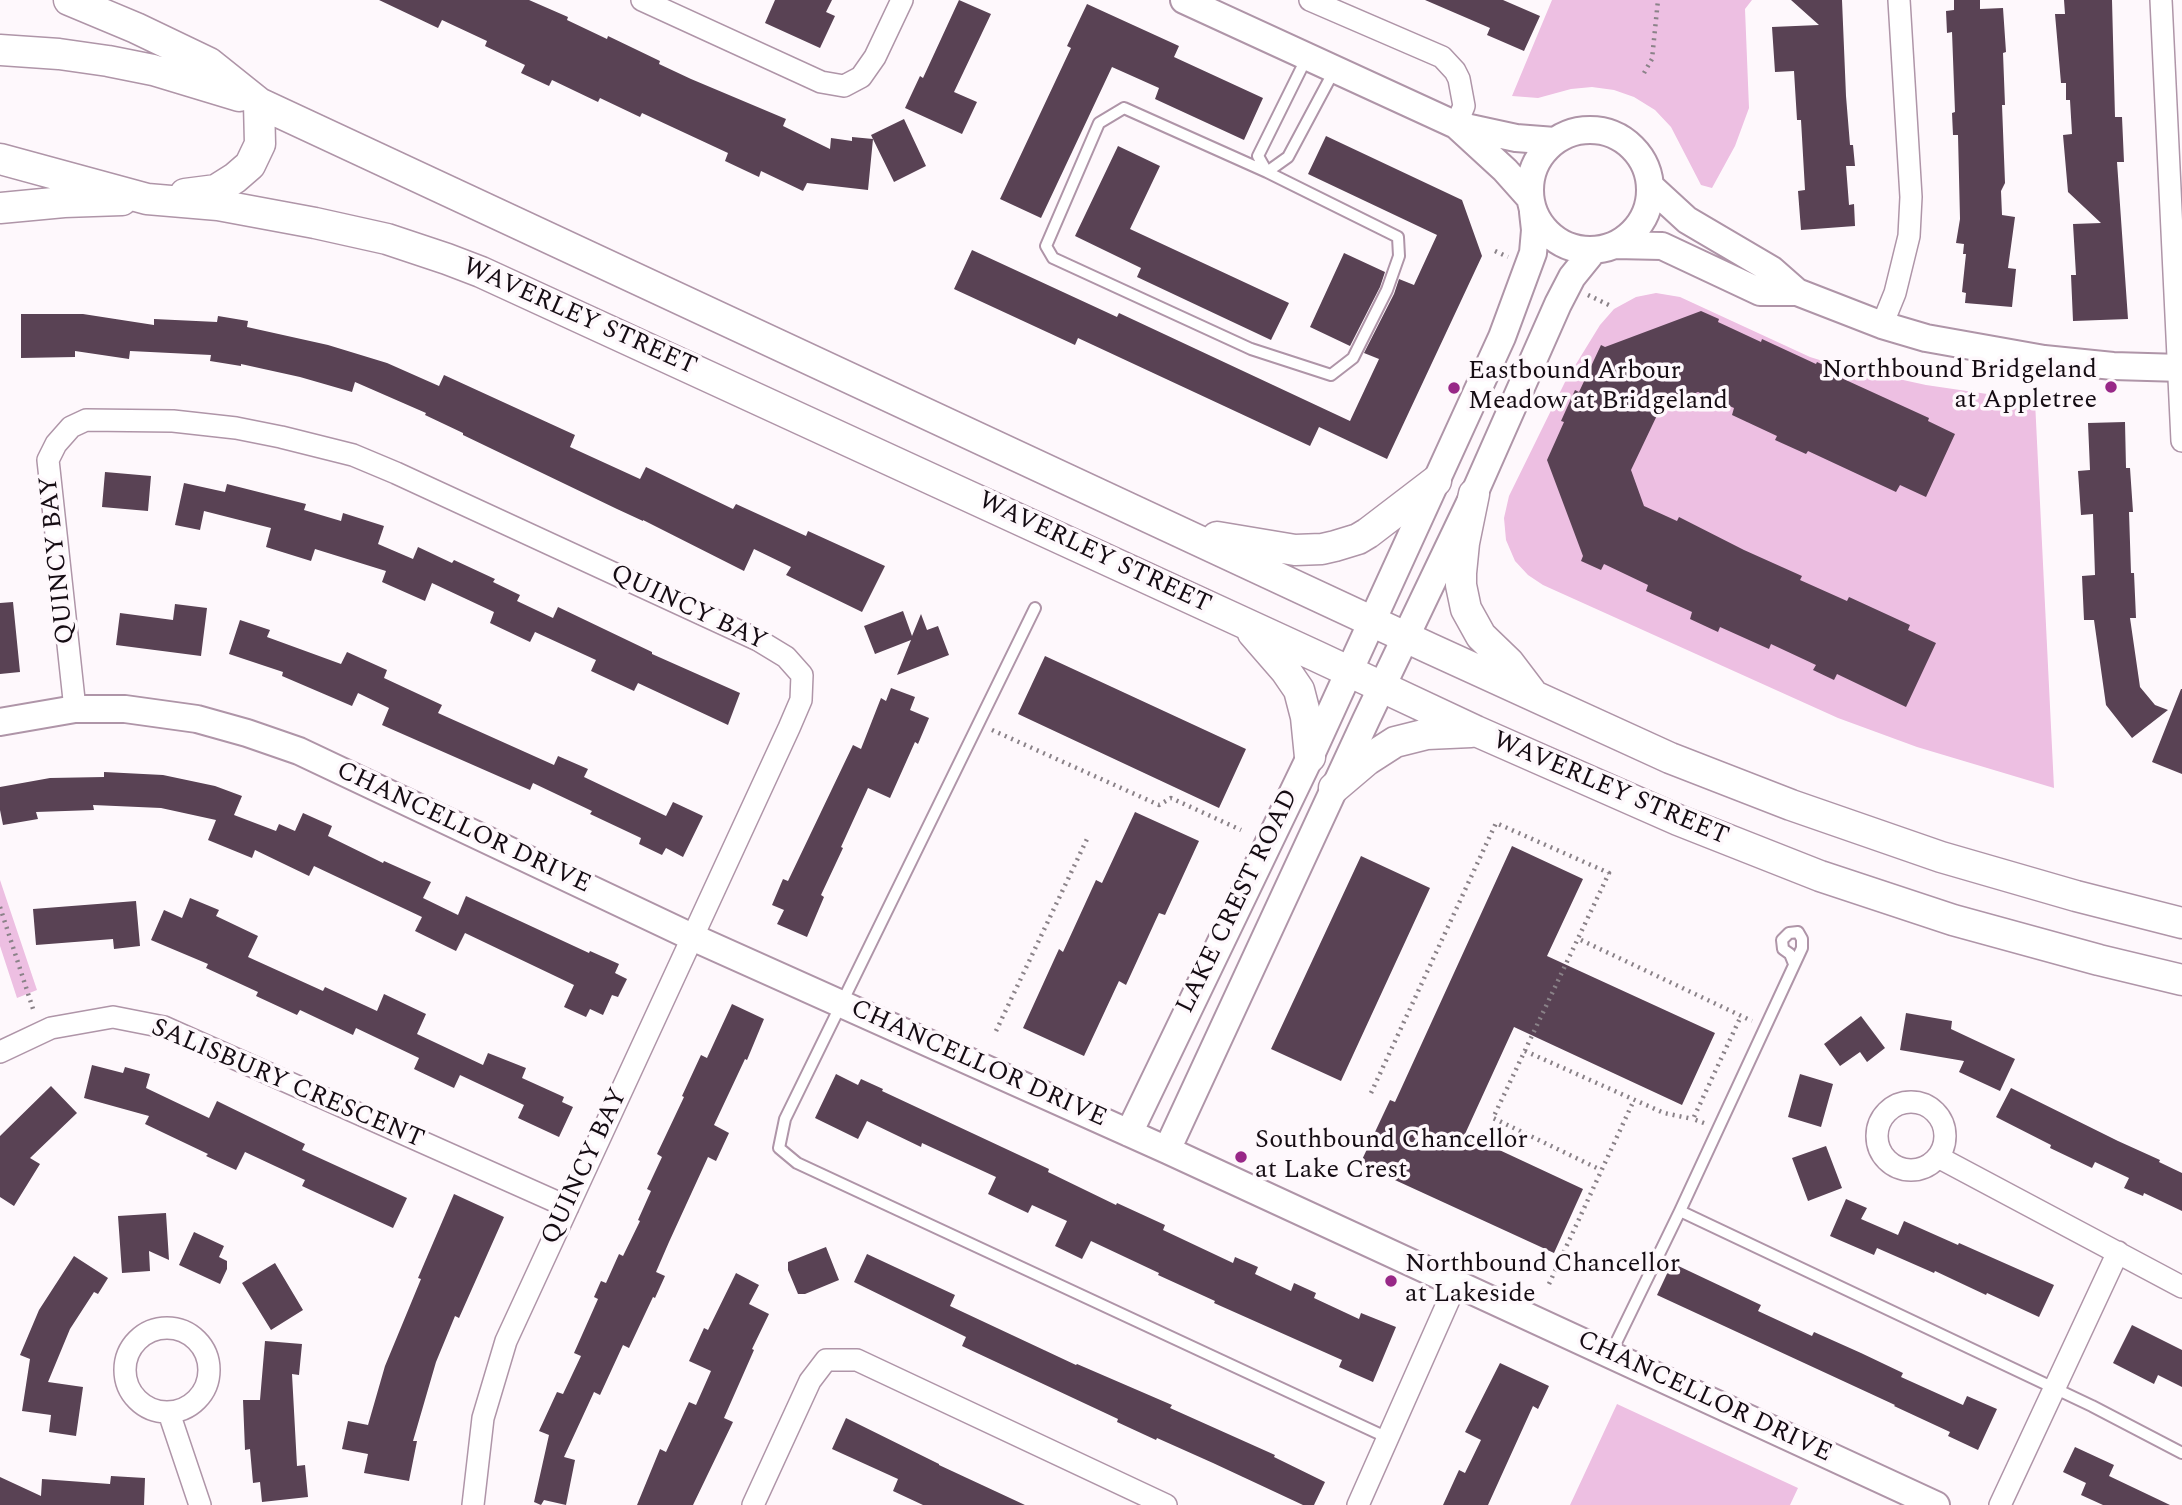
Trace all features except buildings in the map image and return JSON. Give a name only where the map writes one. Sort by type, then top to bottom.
[{"type":"main road","name":"WAVERLEY STREET","points":[[69,0],[209,63],[259,103],[1670,758],[1756,793],[1999,874],[2182,923]]},
{"type":"main road","points":[[0,50],[59,54],[152,70],[259,103],[260,145],[243,172],[216,190],[147,199],[0,208]]},
{"type":"main road","name":"WAVERLEY STREET","points":[[0,159],[147,199],[239,208],[341,228],[418,249],[470,268],[1349,671],[1476,732],[1666,816],[1820,876],[1965,924],[2182,980]]},
{"type":"main road","points":[[1186,533],[1295,550],[1322,549],[1347,543],[1368,533],[1436,481]]},
{"type":"main road","points":[[1474,494],[1461,573],[1466,609],[1481,636],[1509,663],[1534,696]]},
{"type":"main road","points":[[1243,623],[1277,659],[1300,690],[1310,757]]},
{"type":"main road","points":[[1334,788],[1367,760],[1395,742],[1427,734],[1476,732]]},
{"type":"street","points":[[642,0],[821,82],[844,86],[861,77],[868,67],[902,0]]},
{"type":"street","points":[[1184,0],[1456,125],[1516,138],[1555,141]]},
{"type":"street","points":[[1310,0],[1442,57],[1459,79],[1464,106],[1456,125]]},
{"type":"street","points":[[1882,325],[1895,293],[1909,236],[1911,197],[1899,0]]},
{"type":"street","points":[[2161,0],[2182,440]]},
{"type":"street","points":[[1456,125],[1513,178],[1532,205],[1539,223],[1554,239],[1572,248],[1662,246],[1760,292],[1797,292]]},
{"type":"street","points":[[1532,205],[1533,172],[1542,155],[1555,141],[1570,133],[1588,130],[1604,132],[1631,144],[1647,168],[1650,186],[1644,215],[1631,232],[1604,248]]},
{"type":"street","points":[[1650,186],[1687,219],[1772,270],[1797,292],[1882,325],[1926,338],[2044,359],[2113,366],[2180,368]]},
{"type":"street","name":"LAKE CREST ROAD","points":[[1129,1133],[1310,757],[1502,337],[1529,267],[1535,242],[1532,205]]},
{"type":"street","name":"LAKE CREST ROAD","points":[[1167,1150],[1381,687],[1474,494],[1558,304],[1572,277],[1604,248]]},
{"type":"street","name":"QUINCY BAY","points":[[75,709],[48,460],[56,444],[71,427],[86,420],[173,421],[236,428],[353,455],[396,472],[758,640],[786,657],[802,675],[801,700],[506,1341],[483,1418],[473,1505]]},
{"type":"street","name":"CHANCELLOR DRIVE","points":[[0,722],[75,709],[125,709],[197,719],[299,751],[692,937],[1167,1150],[1936,1505]]},
{"type":"street","name":"SALISBURY CRESCENT","points":[[0,1052],[51,1028],[113,1017],[164,1027],[568,1207]]},
{"type":"street","points":[[1938,1157],[2182,1287]]},
{"type":"street","points":[[2000,1505],[2118,1252]]},
{"type":"street","points":[[1358,1505],[1456,1284]]},
{"type":"street","points":[[164,1328],[178,1329],[201,1345],[208,1360],[209,1377],[196,1401],[184,1410],[169,1413],[149,1409],[137,1401],[125,1377],[126,1359],[134,1344],[150,1332],[164,1328]]},
{"type":"street","points":[[753,1505],[810,1381],[826,1360],[857,1360],[1166,1505]]},
{"type":"street","points":[[169,1413],[200,1505]]},
{"type":"lane","points":[[1267,173],[1124,108],[1099,123],[1046,246],[1053,258],[1251,349],[1331,375],[1353,358],[1387,290],[1399,256],[1398,237],[1267,173],[1258,156],[1307,57]]},
{"type":"lane","points":[[1267,173],[1287,157],[1335,69]]},
{"type":"lane","points":[[1035,608],[785,1119],[779,1148],[810,1169],[1388,1438]]},
{"type":"lane","points":[[1610,1354],[1680,1211],[1794,964]]},
{"type":"lane","points":[[1680,1211],[2138,1429],[2182,1453]]},
{"type":"path","points":[[1644,73],[1652,60],[1658,0]]},
{"type":"path","points":[[979,724],[1159,805],[1171,798],[1241,830]]},
{"type":"path","points":[[1371,1093],[1496,823],[1609,873],[1493,1118],[1601,1170]]},
{"type":"path","points":[[996,1031],[1087,839]]},
{"type":"path","points":[[0,907],[41,1033]]},
{"type":"path","points":[[1581,940],[1765,1027]]},
{"type":"path","points":[[1693,1118],[1741,1016]]},
{"type":"path","points":[[1525,1051],[1664,1113],[1693,1118],[1717,1130]]},
{"type":"path","points":[[1549,1283],[1634,1100]]},
{"type":"shaded area","points":[[1552,0],[1752,0],[1745,9],[1749,108],[1735,146],[1712,188],[1701,185],[1671,127],[1655,110],[1634,97],[1614,90],[1592,87],[1571,89],[1538,98],[1512,96]]},
{"type":"shaded area","points":[[1656,293],[1680,297],[1810,357],[1839,366],[1926,385],[2035,401],[2054,788],[1917,747],[1838,718],[1543,585],[1528,575],[1515,561],[1506,540],[1504,518],[1509,496],[1565,382],[1600,325],[1614,309],[1636,297]]},
{"type":"shaded area","points":[[0,880],[37,990],[17,998],[0,946]]},
{"type":"shaded area","points":[[1617,1404],[1798,1488],[1790,1505],[1570,1505]]},
{"type":"place","name":"Northbound Bridgeland at Appletree","points":[[2111,387]]},
{"type":"place","name":"Eastbound Arbour Meadow at Bridgeland","points":[[1454,388]]},
{"type":"place","name":"Southbound Chancellor at Lake Crest","points":[[1241,1157]]},
{"type":"place","name":"Northbound Chancellor at Lakeside","points":[[1391,1281]]}]
